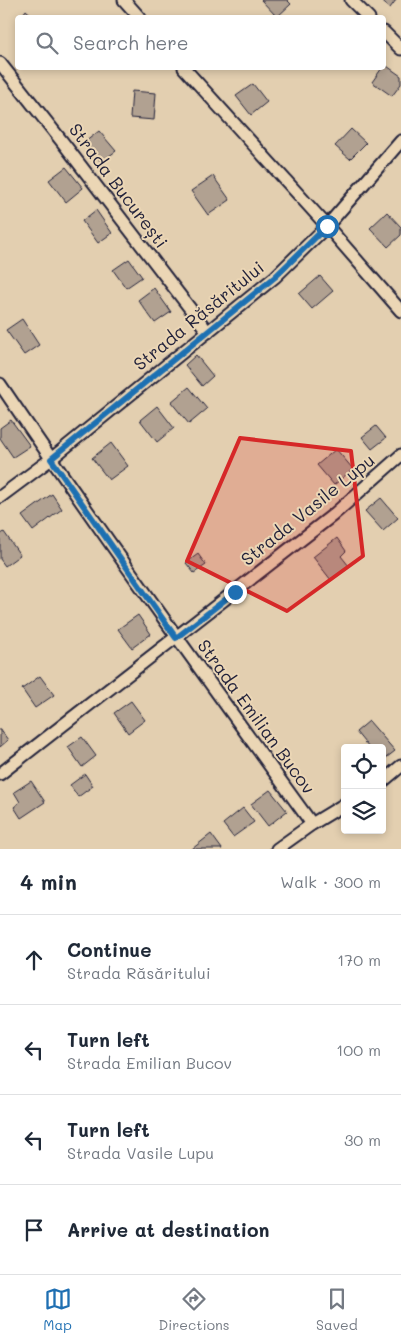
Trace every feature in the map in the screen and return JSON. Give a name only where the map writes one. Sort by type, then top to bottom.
[{"type":"street","points":[[124,0],[137,15]]},
{"type":"street","points":[[352,0],[366,15]]},
{"type":"street","points":[[386,34],[401,49]]},
{"type":"street","name":"Strada București","points":[[0,63],[208,332]]},
{"type":"street","points":[[186,70],[401,311]]},
{"type":"street","name":"Strada Răsăritului","points":[[0,497],[51,459],[275,277],[327,226],[401,140]]},
{"type":"street","name":"Strada Emilian Bucov","points":[[0,384],[176,638],[312,824]]},
{"type":"street","name":"Strada Vasile Lupu","points":[[0,774],[333,515],[401,455]]},
{"type":"street","points":[[386,779],[401,766]]},
{"type":"street","points":[[277,849],[341,806]]},
{"type":"highlighted area","points":[[240,438],[351,451],[363,556],[287,611],[187,561]]},
{"type":"building","points":[[261,0],[287,0],[291,4],[279,15],[275,15]]},
{"type":"building","points":[[380,0],[396,0],[390,8]]},
{"type":"building","points":[[26,10],[32,15],[22,15]]},
{"type":"building","points":[[386,65],[401,76],[401,84],[392,96],[372,82],[381,70],[386,70]]},
{"type":"building","points":[[253,84],[267,102],[251,115],[236,96]]},
{"type":"building","points":[[132,91],[156,93],[154,120],[130,118]]},
{"type":"building","points":[[351,129],[366,143],[350,159],[335,146]]},
{"type":"building","points":[[99,131],[116,151],[101,162],[85,142]]},
{"type":"building","points":[[66,167],[83,188],[66,202],[49,180]]},
{"type":"building","points":[[213,176],[230,200],[208,215],[191,191]]},
{"type":"building","points":[[96,210],[112,233],[98,243],[82,221]]},
{"type":"building","points":[[387,212],[401,227],[401,235],[388,247],[370,228]]},
{"type":"building","points":[[129,259],[142,277],[126,288],[113,270]]},
{"type":"building","points":[[320,276],[333,291],[312,309],[299,294]]},
{"type":"building","points":[[154,288],[171,312],[155,323],[138,300]]},
{"type":"building","points":[[22,319],[39,345],[24,355],[6,330]]},
{"type":"building","points":[[196,355],[213,376],[202,386],[185,365]]},
{"type":"building","points":[[189,387],[207,409],[189,424],[171,402]]},
{"type":"building","points":[[157,406],[174,428],[157,442],[140,420]]},
{"type":"building","points":[[11,420],[30,446],[13,457],[0,438],[0,428]]},
{"type":"building","points":[[376,426],[386,438],[372,449],[362,437]]},
{"type":"building","points":[[111,443],[128,466],[109,480],[92,458]]},
{"type":"building","points":[[336,449],[353,469],[334,485],[317,465]]},
{"type":"building","points":[[52,494],[62,509],[33,531],[22,516]]},
{"type":"building","points":[[381,498],[398,518],[383,531],[365,511]]},
{"type":"building","points":[[4,532],[20,555],[5,566],[0,559],[0,535]]},
{"type":"building","points":[[337,538],[346,551],[341,556],[349,566],[331,580],[313,557]]},
{"type":"building","points":[[198,554],[206,565],[194,573],[186,563]]},
{"type":"building","points":[[138,615],[151,634],[132,648],[118,629]]},
{"type":"building","points":[[40,676],[54,695],[35,708],[22,689]]},
{"type":"building","points":[[131,701],[145,720],[128,733],[114,713]]},
{"type":"building","points":[[369,721],[395,751],[386,758],[386,744],[366,744],[356,732]]},
{"type":"building","points":[[0,729],[8,740],[0,747]]},
{"type":"building","points":[[82,737],[96,756],[82,767],[68,747]]},
{"type":"building","points":[[85,774],[93,786],[78,797],[70,785]]},
{"type":"building","points":[[31,781],[45,802],[21,818],[14,807],[20,802],[14,792]]},
{"type":"building","points":[[270,790],[287,811],[268,826],[251,804]]},
{"type":"building","points":[[243,808],[254,822],[233,837],[223,824]]},
{"type":"building","points":[[211,834],[222,849],[192,849]]},
{"type":"route","points":[[235,592],[176,638],[51,459],[275,277],[327,226]]}]
